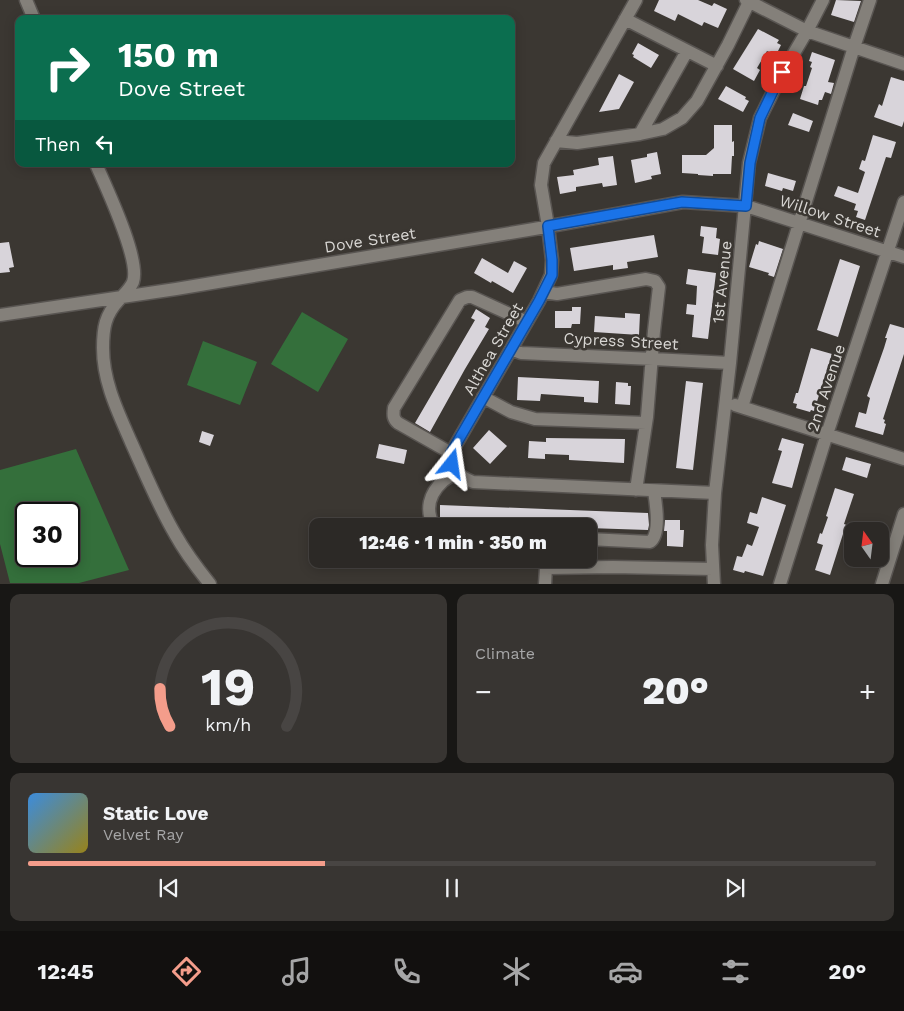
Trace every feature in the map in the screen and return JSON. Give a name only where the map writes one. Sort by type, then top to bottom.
[{"type":"street","points":[[26,0],[32,15]]},
{"type":"street","name":"Althea Street","points":[[451,453],[552,275],[548,226],[541,185],[544,163],[636,0]]},
{"type":"street","name":"1st Avenue","points":[[714,584],[712,545],[715,493],[750,163],[760,118],[782,72],[823,0]]},
{"type":"street","points":[[742,407],[870,0]]},
{"type":"street","points":[[556,141],[577,143],[640,134],[663,129],[682,118],[697,101],[717,66],[748,1],[807,31],[904,64]]},
{"type":"street","points":[[625,19],[717,66]]},
{"type":"street","points":[[640,134],[687,51]]},
{"type":"street","points":[[97,167],[123,229],[132,259],[134,278],[129,289],[112,307],[105,324],[104,356],[109,388],[167,520],[182,546],[210,584]]},
{"type":"street","name":"Dove Street","points":[[0,315],[121,298],[682,202],[746,206]]},
{"type":"street","name":"2nd Avenue","points":[[780,584],[827,434],[904,202]]},
{"type":"street","name":"Willow Street","points":[[746,206],[904,258]]},
{"type":"street","points":[[543,292],[557,294],[646,279],[655,281],[660,287],[646,423],[636,490]]},
{"type":"street","points":[[526,322],[472,297],[460,300],[394,408],[394,420],[451,453],[452,464],[457,473],[473,482],[715,493]]},
{"type":"street","name":"Cypress Street","points":[[511,349],[521,353],[730,363]]},
{"type":"street","points":[[483,397],[511,412],[535,419],[646,423]]},
{"type":"street","points":[[726,402],[904,459]]},
{"type":"street","points":[[430,518],[428,510],[435,490],[443,480],[457,473]]},
{"type":"street","points":[[597,539],[650,542],[654,539],[656,526],[654,491]]},
{"type":"street","points":[[882,584],[904,514]]},
{"type":"street","points":[[545,584],[546,568],[713,569]]},
{"type":"green space","points":[[302,312],[348,339],[318,392],[271,364]]},
{"type":"green space","points":[[203,341],[257,362],[240,405],[187,385]]},
{"type":"green space","points":[[76,449],[129,570],[79,583],[10,583],[0,544],[0,470]]},
{"type":"building","points":[[659,0],[698,0],[712,6],[714,3],[727,9],[718,28],[704,22],[702,26],[678,14],[675,21],[654,11]]},
{"type":"building","points":[[836,0],[861,1],[854,22],[831,15]]},
{"type":"building","points":[[758,29],[779,40],[777,43],[781,45],[776,55],[767,51],[757,68],[760,70],[754,81],[733,69]]},
{"type":"building","points":[[638,43],[659,55],[651,68],[633,57],[634,55],[632,54]]},
{"type":"building","points":[[812,52],[835,60],[828,82],[834,83],[831,94],[825,92],[818,105],[800,99],[812,68],[810,67],[812,62],[809,61]]},
{"type":"building","points":[[619,74],[634,82],[619,109],[599,112]]},
{"type":"building","points":[[891,77],[904,81],[904,121],[902,127],[874,117],[879,104],[882,106]]},
{"type":"building","points":[[726,86],[746,97],[745,99],[749,101],[743,112],[718,99]]},
{"type":"building","points":[[793,113],[813,121],[809,132],[788,125]]},
{"type":"building","points":[[714,125],[732,125],[734,156],[732,156],[731,174],[713,174],[713,176],[682,173],[682,155],[706,155],[714,148]]},
{"type":"building","points":[[873,135],[896,142],[891,158],[886,157],[865,220],[856,217],[858,211],[854,210],[856,204],[834,196],[838,186],[858,193],[865,172],[859,169],[862,160],[865,161]]},
{"type":"building","points":[[657,152],[661,174],[651,176],[652,179],[635,183],[631,160],[647,157],[647,154]]},
{"type":"building","points":[[613,156],[617,185],[603,187],[602,183],[576,187],[576,191],[560,194],[557,177],[574,175],[573,170],[599,165],[598,158]]},
{"type":"building","points":[[768,173],[796,181],[793,191],[783,188],[782,191],[765,186]]},
{"type":"building","points":[[701,226],[717,228],[716,238],[720,239],[718,255],[702,253],[704,237],[700,236]]},
{"type":"building","points":[[654,235],[658,257],[627,262],[628,268],[613,270],[613,265],[574,271],[570,248]]},
{"type":"building","points":[[759,241],[783,249],[774,277],[768,275],[769,273],[749,267],[756,244],[758,245]]},
{"type":"building","points":[[9,242],[14,267],[9,268],[10,272],[0,273],[0,243]]},
{"type":"building","points":[[482,258],[508,273],[514,261],[527,268],[513,293],[474,273]]},
{"type":"building","points":[[840,259],[860,266],[838,337],[817,330]]},
{"type":"building","points":[[688,269],[716,273],[708,339],[692,337],[694,315],[686,314],[687,304],[696,305],[697,286],[686,284]]},
{"type":"building","points":[[572,307],[581,307],[580,324],[572,324],[571,328],[555,328],[555,311],[572,311]]},
{"type":"building","points":[[476,309],[490,318],[485,327],[489,329],[430,432],[415,423],[475,320],[471,318]]},
{"type":"building","points":[[625,313],[640,314],[639,335],[594,332],[595,316],[625,318]]},
{"type":"building","points":[[890,324],[904,328],[904,354],[883,419],[886,424],[883,435],[855,427],[859,412],[866,414],[870,398],[867,396],[884,348]]},
{"type":"building","points":[[811,348],[832,354],[814,411],[811,410],[810,412],[796,408],[797,404],[793,403],[796,393],[798,393]]},
{"type":"building","points":[[518,377],[599,381],[598,403],[584,402],[584,397],[541,394],[540,401],[517,400]]},
{"type":"building","points":[[686,381],[703,383],[693,470],[676,468]]},
{"type":"building","points":[[616,382],[628,383],[628,386],[631,386],[630,405],[615,404]]},
{"type":"building","points":[[489,430],[507,446],[490,464],[473,448]]},
{"type":"building","points":[[202,431],[214,435],[210,446],[199,442]]},
{"type":"building","points":[[546,438],[625,439],[624,463],[569,460],[569,455],[545,454],[545,459],[528,458],[529,441],[546,442]]},
{"type":"building","points":[[782,438],[804,444],[792,488],[772,483],[782,451],[778,450]]},
{"type":"building","points":[[379,444],[407,450],[404,464],[376,458]]},
{"type":"building","points":[[846,457],[871,464],[867,478],[842,470]]},
{"type":"building","points":[[835,488],[854,494],[844,522],[844,534],[830,575],[815,570],[823,545],[817,543],[828,517],[826,516]]},
{"type":"building","points":[[762,497],[786,505],[763,576],[733,570],[737,556],[742,557],[747,544],[752,546],[759,527],[747,523],[750,512],[757,514]]},
{"type":"building","points":[[440,505],[648,513],[649,525],[648,530],[597,528],[597,518],[440,518]]},
{"type":"building","points":[[665,520],[680,520],[680,530],[684,530],[683,547],[667,546],[667,531],[664,531]]},
{"type":"route","points":[[452,464],[451,453],[539,301],[552,275],[548,226],[682,202],[746,206],[750,163],[760,118],[782,72]]}]
